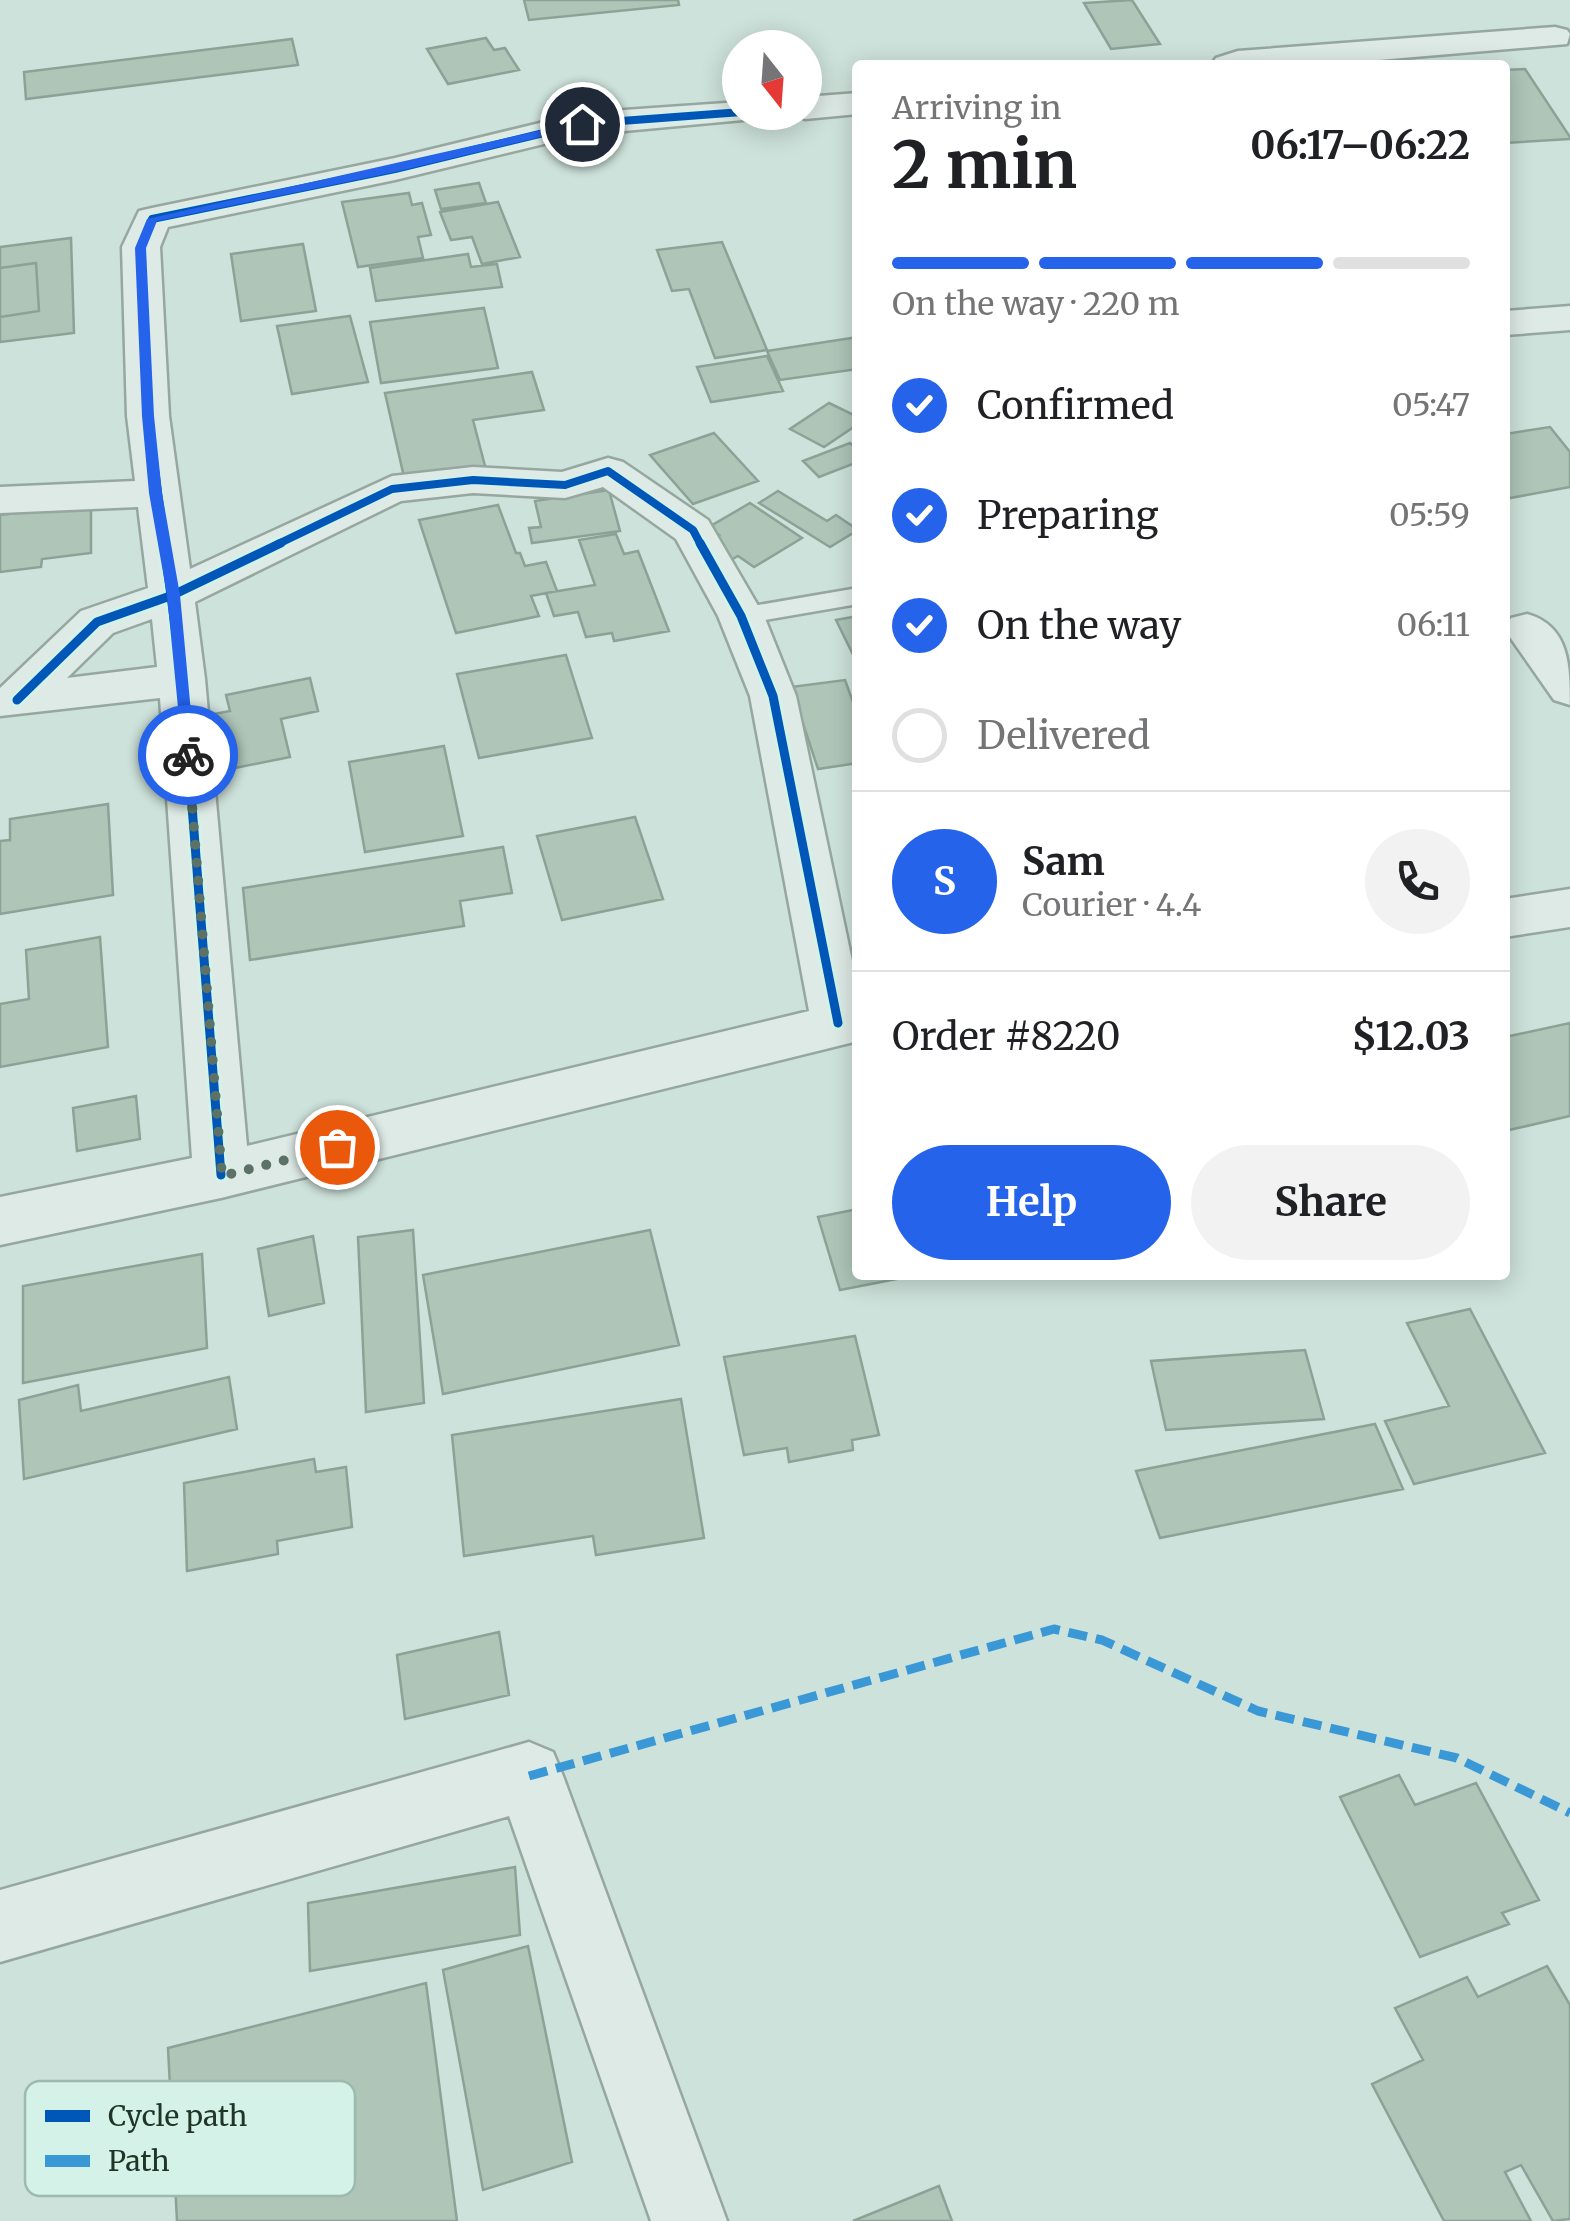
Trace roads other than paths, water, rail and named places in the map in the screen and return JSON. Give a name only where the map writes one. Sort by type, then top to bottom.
[{"type":"street","points":[[1247,60],[1552,27]]},
{"type":"street","points":[[822,106],[852,104]]},
{"type":"street","points":[[222,1176],[182,679],[173,595],[155,493],[141,248],[152,219],[395,169],[582,124],[722,114]]},
{"type":"street","points":[[1510,323],[1570,318]]},
{"type":"street","points":[[0,1220],[222,1176],[848,1021],[773,696],[741,616],[693,530],[608,470],[565,484],[473,480],[392,488],[173,595],[97,622],[9,702]]},
{"type":"street","points":[[0,500],[155,493]]},
{"type":"street","points":[[1527,629],[1570,689]]},
{"type":"street","points":[[9,702],[182,679]]},
{"type":"street","points":[[1510,917],[1570,908]]},
{"type":"street","points":[[0,1926],[529,1776],[689,2221]]},
{"type":"lane","points":[[741,616],[852,597]]}]
